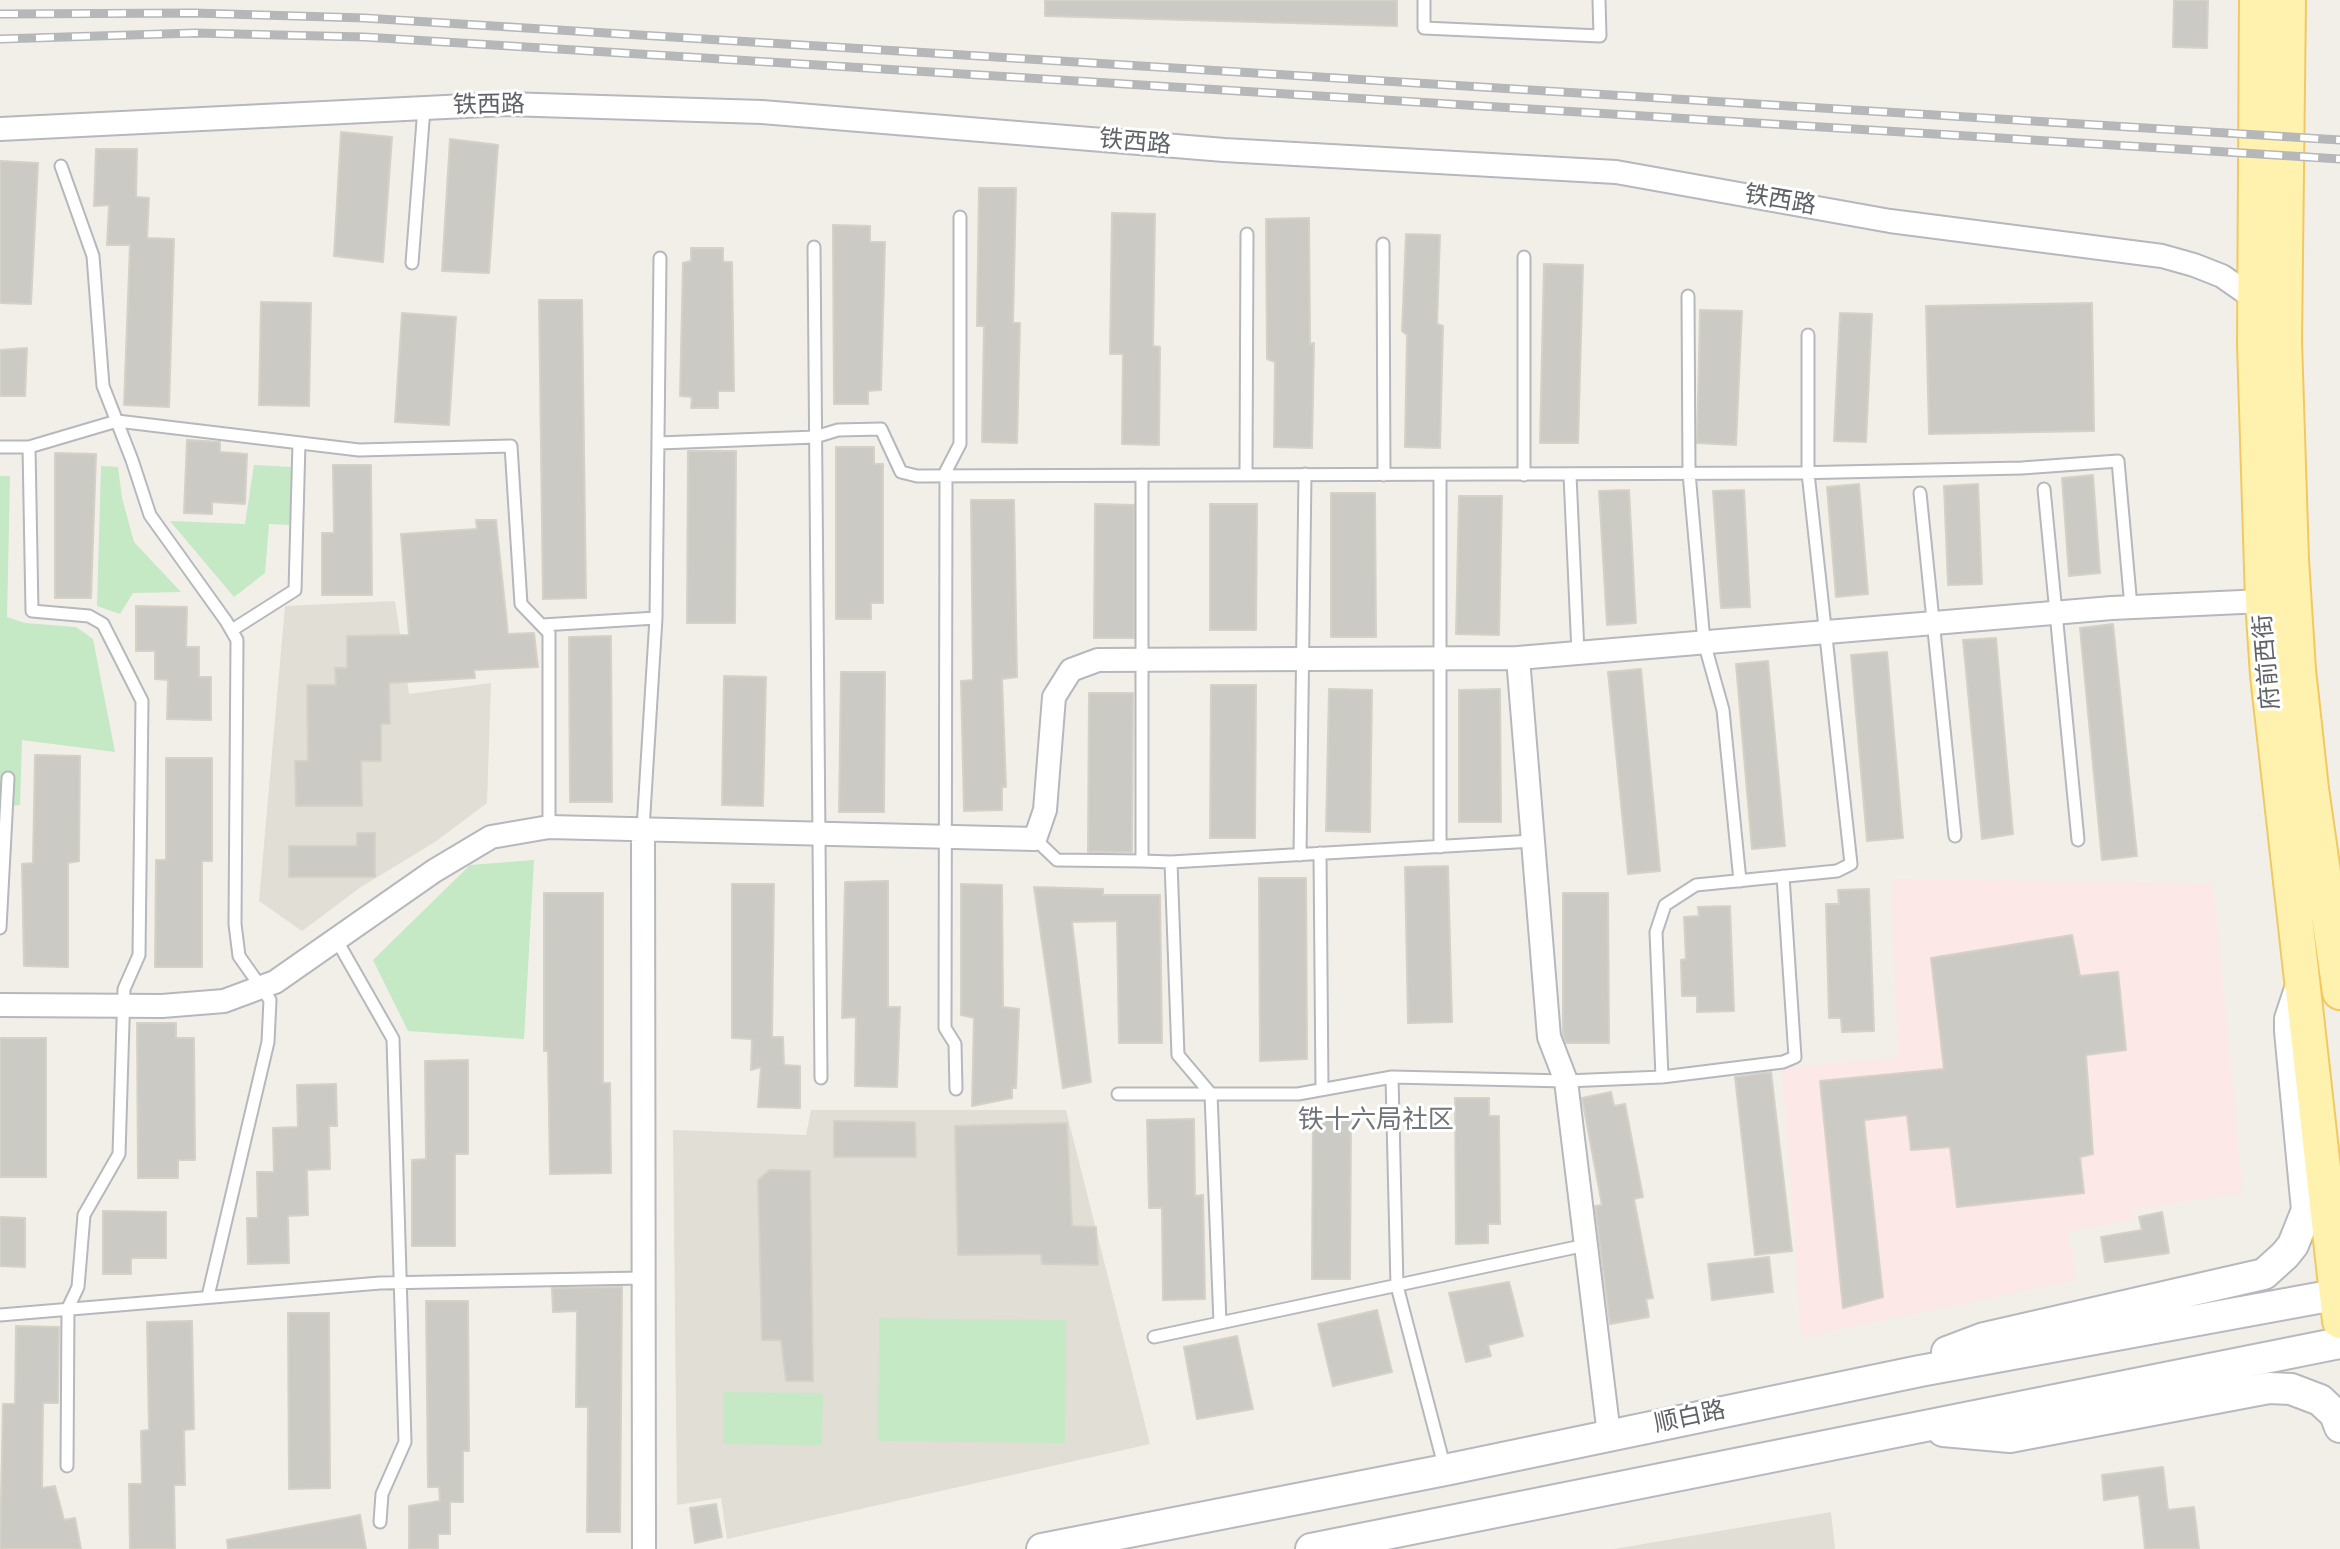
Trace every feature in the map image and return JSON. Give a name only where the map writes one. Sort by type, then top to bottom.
[{"type":"main road","name":"府前西街","points":[[2257,0],[2255,299],[2263,601],[2270,690],[2339,1308]]},
{"type":"main road","name":"府前西街","points":[[2288,0],[2284,341],[2290,544],[2299,685],[2311,789],[2336,924],[2339,981]]},
{"type":"main road","points":[[1920,1371],[1943,1354],[1984,1338],[2264,1274],[2285,1255],[2300,1231],[2307,1210],[2290,1031],[2290,1019],[2303,980]]},
{"type":"main road","name":"顺白路","points":[[1042,1549],[1445,1470],[1920,1371],[2339,1308]]},
{"type":"main road","points":[[1311,1549],[1376,1543],[1921,1427],[2340,1343]]},
{"type":"main road","points":[[1921,1427],[1961,1434],[2010,1437],[2269,1388],[2291,1389],[2320,1400],[2335,1414],[2340,1427]]},
{"type":"street","name":"铁西路","points":[[0,129],[506,104],[762,112],[1224,150],[1616,172],[1890,221],[2162,256],[2222,276],[2255,299]]},
{"type":"street","points":[[0,1005],[162,1006],[224,1001],[275,982],[434,871],[491,837],[549,827],[1035,839],[1045,810],[1054,697],[1071,670],[1098,660],[1518,658],[2131,607],[2263,601]]},
{"type":"street","points":[[1518,658],[1549,1037],[1566,1081],[1609,1435]]},
{"type":"street","points":[[643,829],[644,1549]]},
{"type":"lane","points":[[1424,0],[1424,28],[1600,36],[1599,0]]},
{"type":"lane","points":[[412,263],[424,108]]},
{"type":"lane","points":[[61,166],[93,256],[103,386],[150,515],[237,640],[235,924],[239,956],[270,1000],[268,1042],[208,1296]]},
{"type":"lane","points":[[956,1089],[955,1044],[945,1028],[946,471],[960,444],[960,217]]},
{"type":"lane","points":[[1246,474],[1247,234]]},
{"type":"lane","points":[[1383,244],[1384,475]]},
{"type":"lane","points":[[814,247],[821,1078]]},
{"type":"lane","points":[[1524,257],[1524,475]]},
{"type":"lane","points":[[643,829],[656,618],[660,258]]},
{"type":"lane","points":[[1688,296],[1689,473],[1704,642],[1723,710],[1740,881]]},
{"type":"lane","points":[[1662,1077],[1656,932],[1665,905],[1696,885],[1837,871],[1851,864],[1823,632],[1808,473],[1808,335]]},
{"type":"lane","points":[[0,447],[29,447],[117,421],[359,450],[511,446],[521,604],[549,633],[549,827]]},
{"type":"lane","points":[[659,443],[815,437],[838,430],[881,429],[901,472],[917,476],[1808,473],[2022,468],[2118,461],[2131,607]]},
{"type":"lane","points":[[232,630],[295,590],[299,443]]},
{"type":"lane","points":[[29,447],[32,611],[89,616],[103,624],[142,701],[139,955],[124,989],[119,1154],[84,1215],[78,1287],[68,1308],[67,1466]]},
{"type":"lane","points":[[1300,855],[1305,474]]},
{"type":"lane","points":[[1142,475],[1142,861]]},
{"type":"lane","points":[[1440,475],[1440,847]]},
{"type":"lane","points":[[1570,475],[1578,653]]},
{"type":"lane","points":[[2044,489],[2078,840]]},
{"type":"lane","points":[[1920,493],[1955,836]]},
{"type":"lane","points":[[542,625],[656,618]]},
{"type":"lane","points":[[0,928],[8,778]]},
{"type":"lane","points":[[1035,839],[1057,860],[1171,862],[1533,841]]},
{"type":"lane","points":[[1320,853],[1322,1089]]},
{"type":"lane","points":[[1171,862],[1178,1055],[1211,1094],[1220,1323]]},
{"type":"lane","points":[[1118,1094],[1298,1094],[1392,1077],[1566,1081],[1662,1077],[1783,1062],[1795,1057],[1783,876]]},
{"type":"lane","points":[[336,939],[393,1039],[405,1442],[382,1494],[380,1522]]},
{"type":"lane","points":[[1392,1077],[1397,1286],[1445,1470]]},
{"type":"lane","points":[[1154,1337],[1586,1245]]},
{"type":"lane","points":[[0,1315],[400,1282],[642,1278]]},
{"type":"shaded area","points":[[395,601],[409,694],[491,683],[487,803],[435,842],[361,887],[302,931],[259,901],[285,606]]},
{"type":"shaded area","points":[[1891,879],[2213,883],[2243,1193],[2132,1209],[2134,1219],[2068,1231],[2076,1280],[1801,1337],[1782,1068],[1898,1058]]},
{"type":"shaded area","points":[[811,1110],[1066,1110],[1150,1444],[727,1539],[721,1498],[677,1505],[673,1130],[806,1135]]},
{"type":"shaded area","points":[[1831,1512],[1835,1549],[1614,1549]]},
{"type":"green space","points":[[254,465],[291,467],[293,525],[269,524],[265,573],[234,597],[170,521],[245,524]]},
{"type":"green space","points":[[101,466],[118,467],[122,498],[134,542],[181,592],[133,593],[120,614],[97,606]]},
{"type":"green space","points":[[0,476],[10,476],[7,617],[25,623],[76,627],[93,639],[115,752],[22,740],[20,805],[0,806]]},
{"type":"green space","points":[[534,860],[524,1039],[408,1031],[373,960],[470,865]]},
{"type":"green space","points":[[879,1318],[1066,1320],[1065,1443],[878,1441]]},
{"type":"green space","points":[[723,1392],[823,1393],[822,1445],[723,1444]]},
{"type":"building","points":[[1045,0],[1397,0],[1397,26],[1045,16]]},
{"type":"building","points":[[2174,0],[2208,0],[2207,48],[2173,47]]},
{"type":"building","points":[[341,132],[392,137],[383,262],[334,256]]},
{"type":"building","points":[[450,139],[498,145],[489,273],[442,271]]},
{"type":"building","points":[[96,149],[137,149],[136,197],[149,198],[147,238],[174,239],[169,407],[124,405],[130,245],[107,245],[109,205],[94,206]]},
{"type":"building","points":[[0,161],[38,163],[31,304],[0,303]]},
{"type":"building","points":[[979,188],[1016,188],[1013,323],[1020,323],[1017,443],[982,442],[984,326],[977,326]]},
{"type":"building","points":[[1112,213],[1155,214],[1153,346],[1160,347],[1159,445],[1122,444],[1123,354],[1110,354]]},
{"type":"building","points":[[1309,218],[1310,344],[1314,343],[1312,448],[1274,447],[1275,362],[1267,359],[1266,219]]},
{"type":"building","points":[[833,225],[870,226],[870,242],[885,242],[881,390],[868,391],[868,404],[834,404]]},
{"type":"building","points":[[1406,234],[1440,235],[1437,324],[1443,326],[1440,448],[1405,447],[1407,335],[1402,331]]},
{"type":"building","points":[[691,248],[723,248],[723,262],[732,262],[734,391],[718,391],[718,408],[691,408],[692,397],[680,396],[683,263],[691,261]]},
{"type":"building","points":[[1544,264],[1583,265],[1578,443],[1540,443]]},
{"type":"building","points":[[539,300],[582,300],[586,598],[543,599]]},
{"type":"building","points":[[261,302],[311,303],[309,406],[259,405]]},
{"type":"building","points":[[2092,303],[2094,431],[1929,434],[1926,306]]},
{"type":"building","points":[[1700,310],[1742,311],[1736,445],[1697,443]]},
{"type":"building","points":[[402,313],[456,317],[449,425],[395,422]]},
{"type":"building","points":[[1840,313],[1872,314],[1866,442],[1834,441]]},
{"type":"building","points":[[27,348],[25,396],[0,396],[0,350]]},
{"type":"building","points":[[187,440],[220,442],[220,452],[247,454],[245,504],[212,502],[212,514],[184,513]]},
{"type":"building","points":[[836,447],[874,447],[874,464],[883,464],[883,603],[871,603],[871,619],[836,619]]},
{"type":"building","points":[[688,451],[736,451],[735,623],[687,623]]},
{"type":"building","points":[[55,453],[96,454],[91,598],[55,598]]},
{"type":"building","points":[[333,465],[371,465],[372,595],[322,595],[322,533],[334,533]]},
{"type":"building","points":[[2093,475],[2100,573],[2069,576],[2062,478]]},
{"type":"building","points":[[1859,484],[1868,594],[1836,597],[1827,487]]},
{"type":"building","points":[[1978,484],[1982,584],[1948,585],[1944,486]]},
{"type":"building","points":[[1629,490],[1636,623],[1607,625],[1599,491]]},
{"type":"building","points":[[1744,490],[1750,607],[1721,608],[1713,491]]},
{"type":"building","points":[[1331,493],[1375,493],[1376,637],[1331,637]]},
{"type":"building","points":[[1459,496],[1502,496],[1499,635],[1456,634]]},
{"type":"building","points":[[971,500],[1014,500],[1017,677],[1002,679],[1006,787],[1002,787],[1002,810],[964,811],[961,681],[973,680]]},
{"type":"building","points":[[1095,504],[1134,505],[1134,638],[1094,638]]},
{"type":"building","points":[[1210,504],[1257,504],[1256,630],[1210,630]]},
{"type":"building","points":[[476,520],[496,520],[508,634],[534,633],[538,667],[474,670],[475,678],[389,683],[390,724],[381,724],[381,761],[361,761],[362,806],[296,806],[295,761],[308,761],[307,685],[336,685],[335,668],[347,668],[347,636],[409,635],[401,534],[477,529]]},
{"type":"building","points":[[136,606],[187,607],[186,647],[199,647],[199,677],[211,677],[211,720],[167,719],[168,680],[155,679],[155,651],[136,651]]},
{"type":"building","points":[[2113,624],[2137,856],[2102,860],[2080,628]]},
{"type":"building","points":[[611,636],[612,802],[570,802],[569,637]]},
{"type":"building","points":[[1996,638],[2013,834],[1982,839],[1963,640]]},
{"type":"building","points":[[1887,652],[1903,838],[1867,841],[1851,655]]},
{"type":"building","points":[[1768,661],[1785,846],[1752,849],[1736,664]]},
{"type":"building","points":[[1641,669],[1660,871],[1628,874],[1608,672]]},
{"type":"building","points":[[841,672],[885,672],[884,812],[839,812]]},
{"type":"building","points":[[724,676],[766,677],[763,806],[722,805]]},
{"type":"building","points":[[1211,685],[1256,685],[1255,838],[1210,838]]},
{"type":"building","points":[[1329,689],[1372,690],[1370,832],[1326,831]]},
{"type":"building","points":[[1500,689],[1501,822],[1459,822],[1459,690]]},
{"type":"building","points":[[1089,693],[1133,693],[1132,852],[1088,852]]},
{"type":"building","points":[[35,755],[80,756],[79,861],[68,863],[68,967],[24,966],[22,864],[33,863]]},
{"type":"building","points":[[166,758],[212,758],[212,861],[202,861],[202,967],[155,967],[156,860],[166,860]]},
{"type":"building","points":[[357,833],[375,833],[375,877],[289,877],[289,846],[357,846]]},
{"type":"building","points":[[1448,866],[1452,1022],[1408,1023],[1405,867]]},
{"type":"building","points":[[1259,878],[1306,878],[1307,1059],[1260,1061]]},
{"type":"building","points":[[888,881],[888,1007],[900,1007],[897,1087],[855,1086],[856,1017],[842,1018],[845,882]]},
{"type":"building","points":[[732,884],[774,884],[772,1037],[783,1037],[784,1065],[800,1066],[800,1108],[758,1107],[761,1067],[751,1070],[752,1039],[732,1038]]},
{"type":"building","points":[[961,884],[1002,885],[1003,1007],[1019,1009],[1016,1088],[1012,1088],[1012,1098],[972,1106],[974,1018],[961,1015]]},
{"type":"building","points":[[1034,887],[1103,889],[1103,895],[1160,895],[1162,1043],[1119,1043],[1117,921],[1072,922],[1091,1082],[1063,1088]]},
{"type":"building","points":[[1869,889],[1874,1031],[1842,1032],[1841,1018],[1829,1018],[1826,904],[1839,904],[1838,890]]},
{"type":"building","points":[[544,893],[603,893],[603,1083],[610,1083],[611,1173],[550,1174],[548,1051],[544,1051]]},
{"type":"building","points":[[1563,893],[1608,893],[1609,1043],[1566,1043],[1563,1035]]},
{"type":"building","points":[[1730,906],[1734,1011],[1697,1012],[1697,996],[1682,996],[1681,960],[1686,959],[1684,917],[1699,916],[1698,907]]},
{"type":"building","points":[[2072,935],[2080,976],[2118,972],[2126,1050],[2086,1055],[2093,1154],[2080,1157],[2084,1193],[1957,1207],[1950,1147],[1911,1150],[1907,1115],[1864,1120],[1883,1297],[1843,1308],[1820,1081],[1944,1069],[1931,958]]},
{"type":"building","points":[[137,1023],[176,1023],[176,1038],[194,1038],[195,1160],[178,1160],[178,1178],[138,1178]]},
{"type":"building","points":[[0,1038],[46,1038],[46,1177],[0,1177]]},
{"type":"building","points":[[468,1060],[468,1154],[455,1154],[455,1246],[412,1246],[412,1160],[426,1159],[425,1061]]},
{"type":"building","points":[[1771,1072],[1792,1251],[1755,1255],[1735,1077]]},
{"type":"building","points":[[336,1084],[337,1126],[329,1126],[330,1169],[307,1170],[308,1215],[288,1216],[289,1263],[248,1264],[247,1218],[258,1218],[257,1172],[274,1172],[273,1128],[298,1127],[297,1085]]},
{"type":"building","points":[[1611,1092],[1614,1106],[1625,1104],[1643,1197],[1634,1199],[1653,1298],[1646,1299],[1649,1317],[1610,1324],[1595,1206],[1602,1205],[1582,1098]]},
{"type":"building","points":[[1455,1098],[1489,1098],[1489,1116],[1499,1116],[1500,1224],[1488,1224],[1488,1243],[1456,1244]]},
{"type":"building","points":[[1313,1116],[1351,1116],[1350,1279],[1312,1279]]},
{"type":"building","points":[[1194,1119],[1195,1196],[1203,1195],[1205,1299],[1163,1300],[1162,1208],[1149,1208],[1147,1120]]},
{"type":"building","points":[[834,1121],[915,1122],[916,1157],[834,1157]]},
{"type":"building","points":[[1067,1123],[1072,1226],[1096,1227],[1098,1265],[1042,1264],[1041,1254],[958,1255],[955,1126]]},
{"type":"building","points":[[770,1170],[810,1171],[813,1381],[786,1381],[781,1340],[762,1340],[758,1180]]},
{"type":"building","points":[[103,1211],[166,1212],[166,1258],[131,1258],[131,1274],[103,1274]]},
{"type":"building","points":[[2162,1212],[2169,1253],[2105,1262],[2101,1237],[2142,1230],[2139,1217]]},
{"type":"building","points":[[0,1217],[25,1218],[25,1267],[0,1266]]},
{"type":"building","points":[[1769,1257],[1773,1292],[1712,1300],[1708,1264]]},
{"type":"building","points":[[1509,1282],[1523,1336],[1488,1345],[1491,1356],[1466,1362],[1449,1293]]},
{"type":"building","points":[[622,1287],[620,1532],[587,1532],[588,1407],[576,1407],[577,1311],[553,1312],[552,1288]]},
{"type":"building","points":[[426,1301],[468,1301],[469,1451],[463,1451],[463,1502],[450,1502],[450,1534],[438,1534],[438,1549],[409,1549],[409,1506],[440,1501],[439,1487],[428,1487]]},
{"type":"building","points":[[1377,1310],[1392,1372],[1333,1386],[1318,1324]]},
{"type":"building","points":[[288,1313],[329,1313],[330,1488],[289,1489]]},
{"type":"building","points":[[192,1321],[194,1429],[184,1430],[185,1485],[174,1485],[175,1549],[130,1549],[129,1484],[142,1484],[141,1431],[149,1430],[147,1322]]},
{"type":"building","points":[[16,1326],[59,1327],[58,1403],[43,1403],[42,1488],[55,1486],[64,1520],[75,1518],[81,1549],[0,1549],[3,1404],[15,1404]]},
{"type":"building","points":[[1237,1336],[1253,1409],[1197,1419],[1184,1347]]},
{"type":"building","points":[[2163,1467],[2168,1510],[2194,1507],[2199,1549],[2145,1549],[2139,1495],[2104,1500],[2102,1475]]},
{"type":"building","points":[[716,1504],[722,1537],[695,1543],[690,1508]]},
{"type":"building","points":[[360,1515],[366,1549],[228,1549],[227,1540]]},
{"type":"railway","points":[[0,14],[194,13],[364,18],[2340,140]]},
{"type":"railway","points":[[0,39],[195,33],[364,37],[2340,159]]},
{"type":"district","name":"铁十六局社区","points":[[1376,1121]]}]
